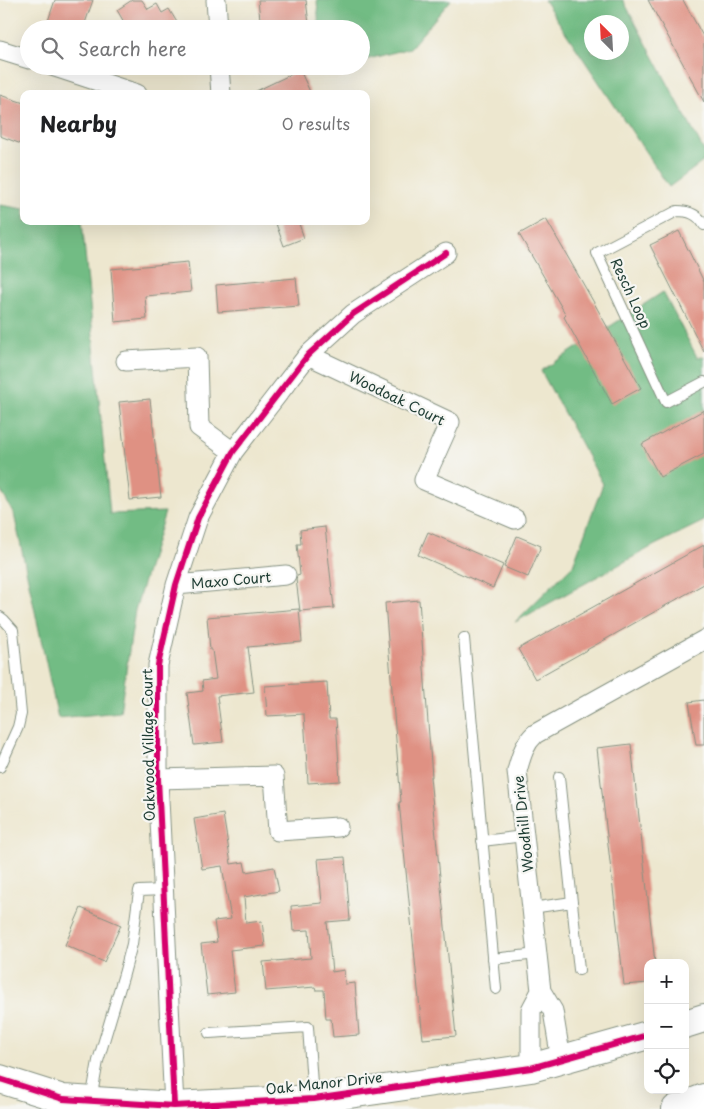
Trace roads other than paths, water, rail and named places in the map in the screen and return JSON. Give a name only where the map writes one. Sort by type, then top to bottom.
[{"type":"main road","points":[[689,1023],[704,1018]]},
{"type":"main road","name":"Oak Manor Drive","points":[[0,1079],[64,1099],[174,1106],[314,1099],[531,1068],[644,1036]]},
{"type":"main road","points":[[676,1109],[704,1098]]},
{"type":"main road","points":[[693,1109],[704,1106]]},
{"type":"street","points":[[216,0],[217,20]]},
{"type":"street","points":[[0,50],[20,56]]},
{"type":"street","points":[[79,75],[125,90]]},
{"type":"street","points":[[219,75],[220,90]]},
{"type":"street","name":"Oakwood Village Court","points":[[174,1106],[158,779],[158,665],[176,584],[198,518],[233,452],[308,355],[353,314],[446,253]]},
{"type":"street","name":"Woodoak Court","points":[[308,355],[450,422],[424,480],[515,519]]},
{"type":"street","points":[[126,361],[197,357],[199,428],[233,452]]},
{"type":"street","name":"Maxo Court","points":[[176,584],[286,575]]},
{"type":"street","name":"Woodhill Drive","points":[[561,1060],[553,1012],[541,991],[517,771],[521,755],[528,740],[535,734],[704,640]]},
{"type":"street","points":[[158,779],[274,776],[278,830],[338,827]]},
{"type":"street","points":[[531,1068],[531,1010],[541,991]]},
{"type":"lane","name":"Resch Loop","points":[[704,225],[695,214],[677,211],[597,253],[666,402],[704,382]]},
{"type":"lane","points":[[0,617],[13,630],[21,714],[18,727],[0,767]]},
{"type":"lane","points":[[464,638],[496,989]]},
{"type":"lane","points":[[559,777],[579,970]]},
{"type":"lane","points":[[482,841],[524,836]]},
{"type":"lane","points":[[91,1100],[98,1061],[132,944],[139,891],[164,890]]},
{"type":"lane","points":[[532,908],[572,902]]},
{"type":"lane","points":[[493,959],[537,954]]},
{"type":"lane","points":[[209,1033],[308,1027],[314,1099]]}]
